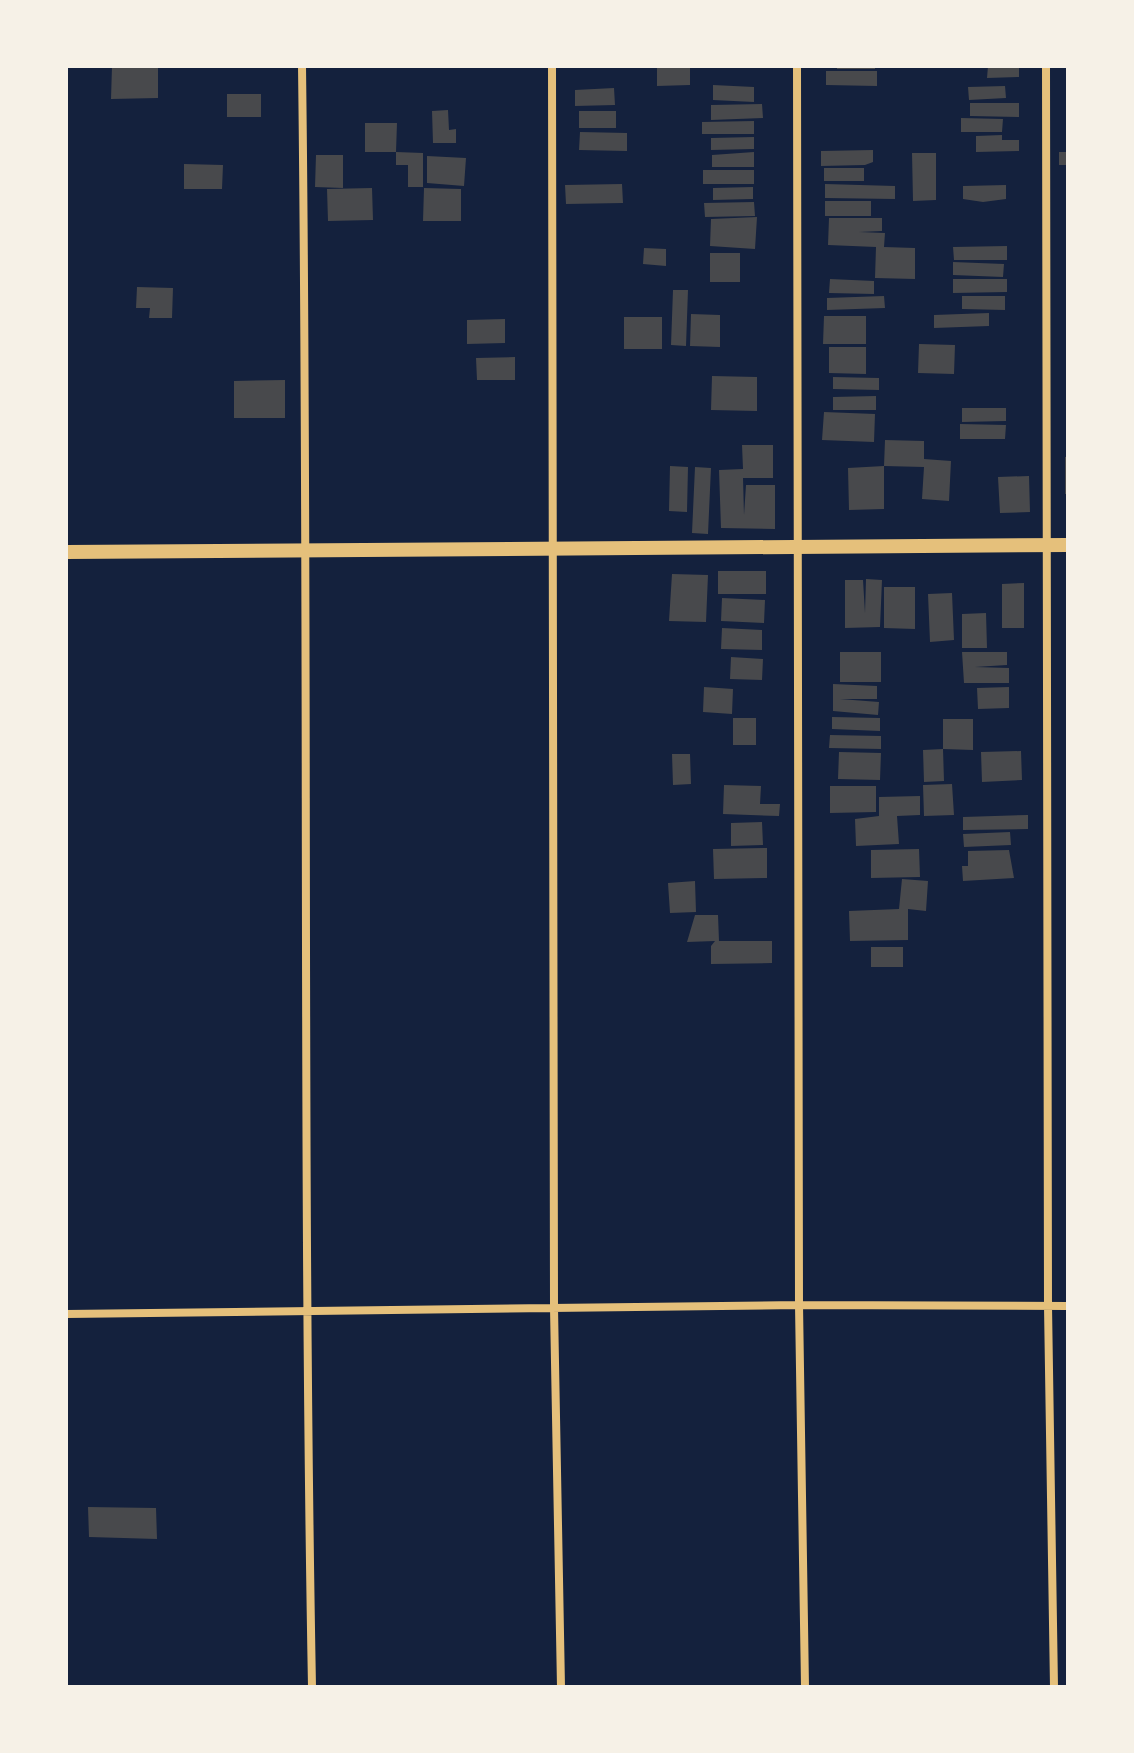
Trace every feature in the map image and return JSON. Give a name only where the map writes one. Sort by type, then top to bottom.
[{"type":"street","points":[[302,66],[306,549],[305,1313],[312,1687]]},
{"type":"street","points":[[552,66],[554,1308],[561,1687]]},
{"type":"street","points":[[797,66],[799,1305],[805,1687]]},
{"type":"street","points":[[1046,66],[1048,1306],[1054,1687]]},
{"type":"street","points":[[66,552],[306,549],[554,551],[1068,545]]},
{"type":"street","points":[[66,1314],[799,1305],[1068,1306]]},
{"type":"building","points":[[112,66],[158,66],[158,98],[111,99]]},
{"type":"building","points":[[657,66],[690,66],[690,85],[657,86]]},
{"type":"building","points":[[837,66],[875,66],[875,69],[837,69]]},
{"type":"building","points":[[988,66],[1019,66],[1019,77],[987,78]]},
{"type":"building","points":[[826,71],[877,71],[877,86],[826,85]]},
{"type":"building","points":[[713,85],[754,87],[754,102],[713,100]]},
{"type":"building","points":[[1005,86],[1006,98],[969,100],[968,87]]},
{"type":"building","points":[[614,88],[615,105],[575,106],[575,90]]},
{"type":"building","points":[[227,94],[261,94],[261,117],[227,117]]},
{"type":"building","points":[[970,103],[1019,103],[1019,117],[970,116]]},
{"type":"building","points":[[762,104],[763,118],[711,120],[711,105]]},
{"type":"building","points":[[448,110],[449,130],[456,129],[456,143],[433,143],[432,111]]},
{"type":"building","points":[[579,111],[616,111],[616,128],[579,128]]},
{"type":"building","points":[[961,118],[1003,119],[1002,132],[961,132]]},
{"type":"building","points":[[754,121],[754,134],[702,134],[702,122]]},
{"type":"building","points":[[365,123],[397,123],[396,152],[365,152]]},
{"type":"building","points":[[580,132],[627,133],[627,151],[579,150]]},
{"type":"building","points":[[1002,135],[1002,140],[1019,140],[1019,151],[976,152],[976,136]]},
{"type":"building","points":[[754,137],[754,149],[711,150],[711,138]]},
{"type":"building","points":[[873,150],[873,162],[865,165],[821,166],[821,151]]},
{"type":"building","points":[[396,152],[423,153],[423,187],[408,187],[408,165],[396,165]]},
{"type":"building","points":[[754,152],[754,167],[712,167],[712,155]]},
{"type":"building","points":[[1059,152],[1068,152],[1068,165],[1059,165]]},
{"type":"building","points":[[912,153],[936,153],[936,200],[913,201]]},
{"type":"building","points":[[316,155],[343,155],[343,188],[315,187]]},
{"type":"building","points":[[427,156],[466,158],[464,186],[427,183]]},
{"type":"building","points":[[184,164],[223,165],[222,189],[184,189]]},
{"type":"building","points":[[824,168],[864,168],[864,181],[824,181]]},
{"type":"building","points":[[703,170],[754,170],[754,184],[703,184]]},
{"type":"building","points":[[622,184],[623,203],[566,204],[565,185]]},
{"type":"building","points":[[825,184],[895,186],[895,199],[825,198]]},
{"type":"building","points":[[1006,185],[1006,199],[983,202],[963,199],[963,186]]},
{"type":"building","points":[[753,187],[753,199],[713,200],[713,188]]},
{"type":"building","points":[[372,188],[373,220],[328,221],[327,189]]},
{"type":"building","points":[[424,188],[461,189],[461,221],[423,221]]},
{"type":"building","points":[[825,201],[871,201],[871,216],[825,216]]},
{"type":"building","points":[[754,202],[755,216],[705,217],[704,203]]},
{"type":"building","points":[[757,217],[755,249],[710,246],[711,219]]},
{"type":"building","points":[[829,218],[882,218],[882,231],[859,232],[885,233],[884,247],[915,248],[915,279],[875,278],[876,247],[828,245]]},
{"type":"building","points":[[1007,246],[1007,260],[954,260],[953,247]]},
{"type":"building","points":[[644,248],[666,249],[666,266],[643,264]]},
{"type":"building","points":[[710,253],[740,253],[740,282],[710,282]]},
{"type":"building","points":[[953,262],[1004,264],[1003,277],[953,275]]},
{"type":"building","points":[[830,279],[874,281],[874,294],[829,293]]},
{"type":"building","points":[[953,279],[1007,279],[1007,292],[953,293]]},
{"type":"building","points":[[137,287],[173,288],[172,318],[149,318],[150,308],[136,308]]},
{"type":"building","points":[[673,290],[688,290],[686,346],[671,345]]},
{"type":"building","points":[[884,296],[885,308],[827,310],[827,298]]},
{"type":"building","points":[[962,296],[1005,296],[1005,310],[962,309]]},
{"type":"building","points":[[989,313],[989,326],[934,328],[934,315]]},
{"type":"building","points":[[691,314],[720,315],[720,347],[690,346]]},
{"type":"building","points":[[824,316],[866,316],[866,344],[823,344]]},
{"type":"building","points":[[624,317],[662,317],[662,349],[624,349]]},
{"type":"building","points":[[505,319],[505,343],[467,344],[467,320]]},
{"type":"building","points":[[919,344],[955,345],[954,374],[918,373]]},
{"type":"building","points":[[829,347],[866,347],[866,374],[829,373]]},
{"type":"building","points":[[515,357],[515,380],[477,380],[476,358]]},
{"type":"building","points":[[712,376],[757,377],[757,411],[711,410]]},
{"type":"building","points":[[833,377],[879,378],[879,390],[833,389]]},
{"type":"building","points":[[285,380],[285,418],[234,418],[234,381]]},
{"type":"building","points":[[876,396],[876,410],[833,410],[833,397]]},
{"type":"building","points":[[962,408],[1006,408],[1006,421],[962,422]]},
{"type":"building","points":[[824,412],[875,414],[874,442],[822,440]]},
{"type":"building","points":[[960,424],[1006,425],[1005,439],[960,439]]},
{"type":"building","points":[[885,440],[924,441],[924,459],[951,461],[949,501],[922,499],[924,467],[884,466]]},
{"type":"building","points":[[742,445],[773,445],[773,478],[743,478],[744,515],[746,485],[775,485],[775,529],[721,528],[719,470],[743,469]]},
{"type":"building","points":[[1065,457],[1068,457],[1068,494],[1065,494]]},
{"type":"building","points":[[670,466],[688,467],[687,512],[669,511]]},
{"type":"building","points":[[884,466],[884,509],[849,510],[848,468]]},
{"type":"building","points":[[695,467],[711,468],[708,534],[692,533]]},
{"type":"building","points":[[1029,476],[1030,512],[1000,513],[998,477]]},
{"type":"building","points":[[718,571],[766,571],[766,594],[718,594]]},
{"type":"building","points":[[672,574],[708,575],[706,622],[669,621]]},
{"type":"building","points":[[866,579],[882,580],[880,627],[845,628],[845,580],[863,580],[865,613]]},
{"type":"building","points":[[1024,583],[1024,628],[1002,628],[1002,584]]},
{"type":"building","points":[[884,587],[915,587],[915,629],[884,628]]},
{"type":"building","points":[[952,593],[954,640],[930,642],[928,594]]},
{"type":"building","points":[[722,598],[765,600],[764,623],[721,621]]},
{"type":"building","points":[[986,613],[987,648],[962,648],[962,614]]},
{"type":"building","points":[[722,628],[762,630],[762,650],[721,649]]},
{"type":"building","points":[[840,652],[881,652],[881,682],[840,682]]},
{"type":"building","points":[[962,652],[1007,652],[1007,665],[975,667],[1009,668],[1009,683],[964,683]]},
{"type":"building","points":[[731,657],[763,659],[762,680],[730,679]]},
{"type":"building","points":[[833,684],[877,686],[877,699],[840,699],[879,702],[878,715],[833,711]]},
{"type":"building","points":[[704,687],[733,689],[732,714],[703,712]]},
{"type":"building","points":[[1009,687],[1009,708],[978,709],[977,688]]},
{"type":"building","points":[[832,717],[880,718],[880,731],[832,729]]},
{"type":"building","points":[[733,718],[756,718],[756,745],[733,745]]},
{"type":"building","points":[[943,719],[973,719],[973,750],[943,749]]},
{"type":"building","points":[[830,735],[881,736],[881,749],[829,748]]},
{"type":"building","points":[[943,749],[944,781],[924,782],[923,750]]},
{"type":"building","points":[[1021,751],[1022,780],[982,782],[981,752]]},
{"type":"building","points":[[839,752],[881,753],[880,780],[838,779]]},
{"type":"building","points":[[672,754],[690,754],[691,784],[673,785]]},
{"type":"building","points":[[952,784],[954,815],[924,816],[923,785]]},
{"type":"building","points":[[724,785],[761,786],[760,804],[780,804],[779,816],[723,814]]},
{"type":"building","points":[[830,786],[876,786],[876,812],[830,813]]},
{"type":"building","points":[[920,796],[920,815],[897,816],[899,844],[856,846],[855,819],[879,816],[879,797]]},
{"type":"building","points":[[1028,815],[1028,829],[963,830],[963,817]]},
{"type":"building","points":[[762,822],[763,845],[731,846],[731,823]]},
{"type":"building","points":[[1010,832],[1011,845],[964,847],[963,834]]},
{"type":"building","points":[[767,848],[767,878],[714,879],[713,849]]},
{"type":"building","points":[[919,849],[920,877],[871,878],[871,850]]},
{"type":"building","points":[[1009,850],[1014,878],[963,881],[962,866],[968,866],[968,851]]},
{"type":"building","points":[[902,879],[928,881],[926,911],[908,909],[908,940],[850,941],[849,911],[899,909]]},
{"type":"building","points":[[695,881],[696,912],[670,913],[668,883]]},
{"type":"building","points":[[695,915],[718,915],[719,941],[772,941],[772,963],[711,964],[711,946],[715,941],[687,942]]},
{"type":"building","points":[[871,947],[903,947],[903,967],[871,967]]},
{"type":"building","points":[[88,1507],[156,1508],[157,1539],[89,1537]]}]
